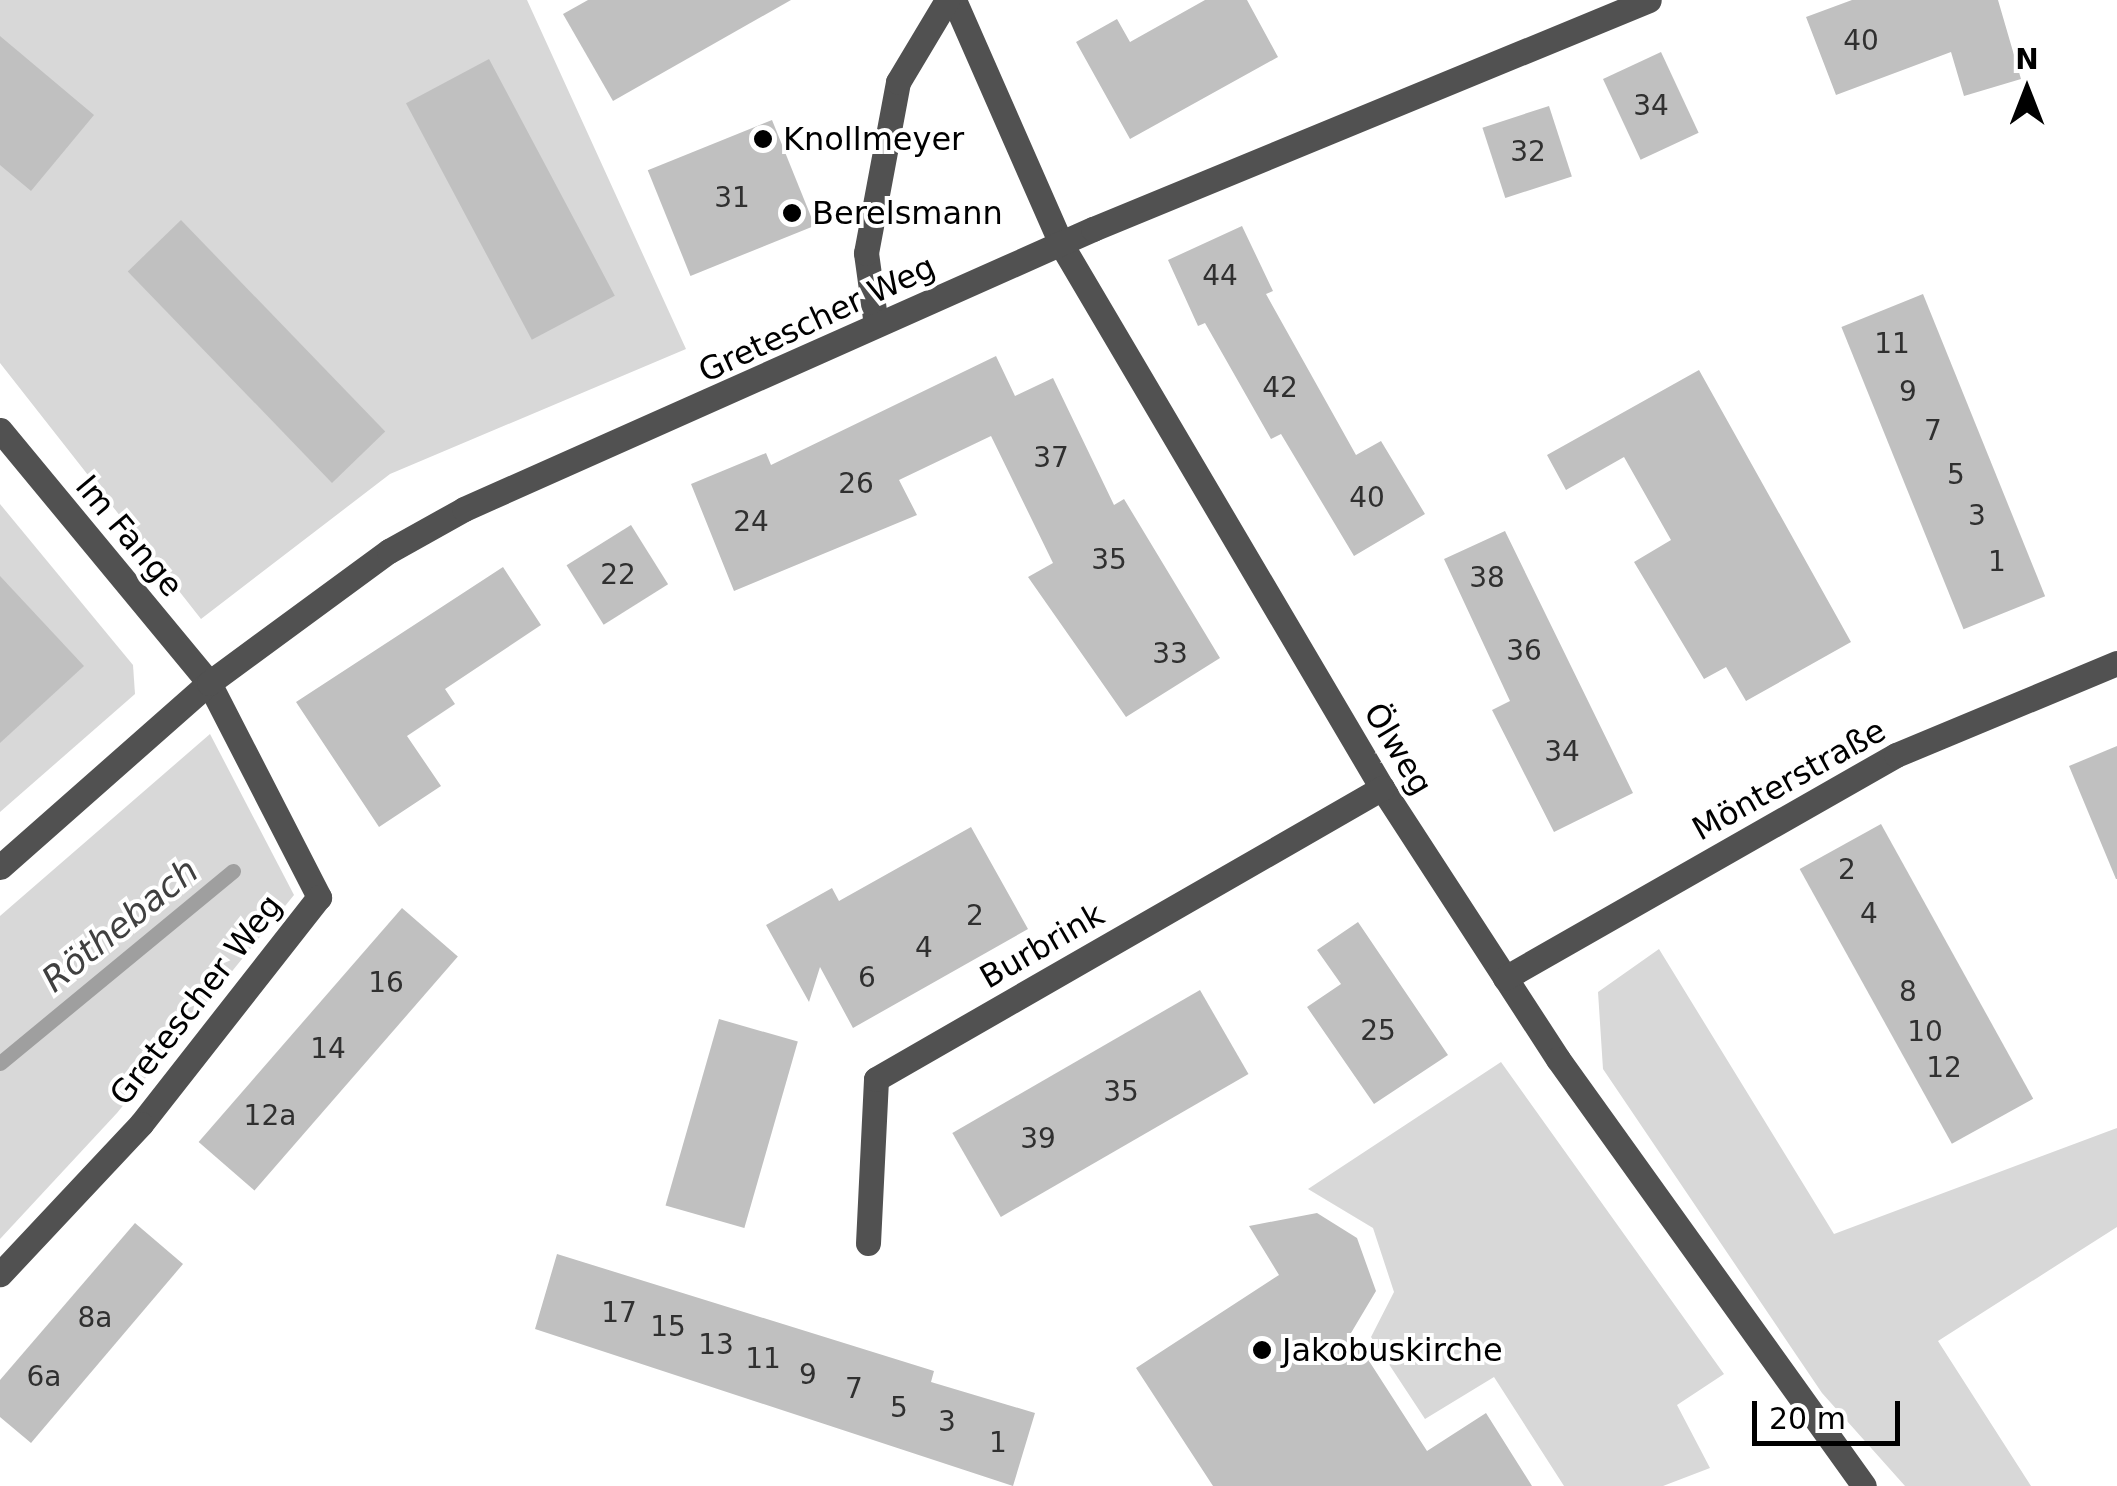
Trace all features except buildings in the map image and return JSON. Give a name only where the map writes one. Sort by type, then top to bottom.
[{"type":"street","name":"Ölweg","points":[[951,0],[1061,244],[1382,788],[1505,978],[1864,1486]]},
{"type":"street","name":"Ölweg","points":[[876,325],[866,253],[898,82],[951,0]]},
{"type":"street","name":"Gretescher Weg","points":[[0,867],[209,683],[388,551],[464,508],[1061,244],[1649,0]]},
{"type":"street","name":"Im Fange","points":[[0,430],[209,683]]},
{"type":"street","name":"Mönterstraße","points":[[1505,978],[1896,756],[2117,662]]},
{"type":"street","name":"Gretescher Weg","points":[[0,1274],[141,1124],[319,897],[209,683]]},
{"type":"street","name":"Burbrink","points":[[868,1242],[876,1079],[1382,788]]},
{"type":"shaded area","points":[[0,0],[527,0],[686,349],[390,474],[201,619],[0,363]]},
{"type":"shaded area","points":[[0,504],[133,665],[135,694],[0,812]]},
{"type":"shaded area","points":[[210,734],[294,895],[117,1113],[0,1239],[0,916]]},
{"type":"shaded area","points":[[1659,949],[1834,1234],[2117,1128],[2117,1227],[1938,1341],[2031,1486],[1905,1486],[1822,1393],[1603,1069],[1598,992]]},
{"type":"shaded area","points":[[1501,1062],[1724,1374],[1677,1405],[1710,1468],[1663,1486],[1564,1486],[1494,1377],[1425,1419],[1371,1337],[1394,1292],[1373,1228],[1308,1189]]},
{"type":"waterway","name":"Röthebach","points":[[0,1063],[233,871]]},
{"type":"place","name":"Knollmeyer","points":[[763,139]]},
{"type":"place","name":"Berelsmann","points":[[792,213]]},
{"type":"place","name":"Jakobuskirche","points":[[1262,1350]]}]
